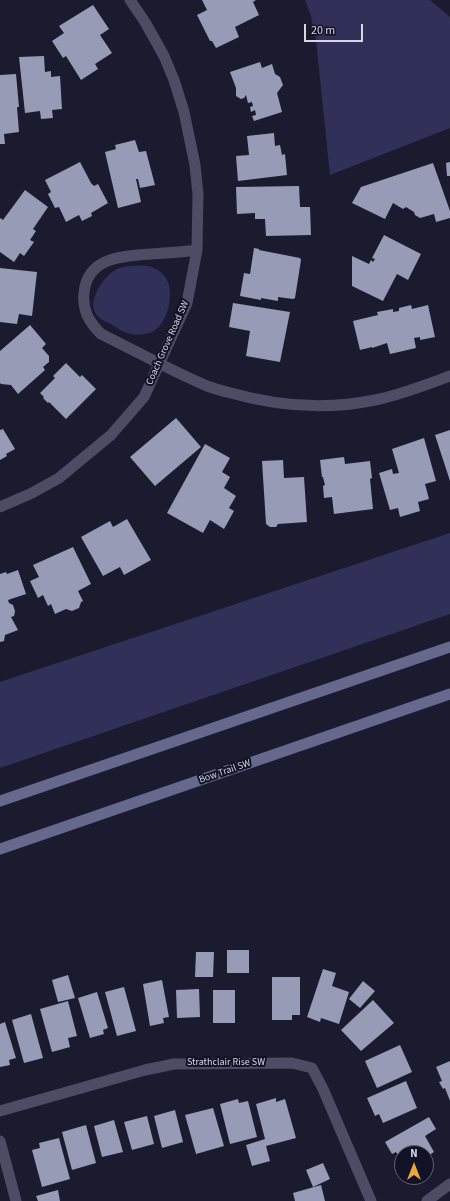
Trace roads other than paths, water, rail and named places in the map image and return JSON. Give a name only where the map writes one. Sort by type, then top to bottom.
[{"type":"main road","points":[[0,801],[450,647]]},
{"type":"main road","name":"Bow Trail SW","points":[[0,849],[450,694]]},
{"type":"street","name":"Coach Grove Road SW","points":[[0,507],[32,493],[59,478],[111,435],[144,397],[187,303],[197,250],[198,194],[196,172],[184,112],[175,84],[164,56],[145,22],[130,0]]},
{"type":"street","points":[[197,250],[116,258],[99,266],[87,280],[84,290],[84,309],[88,319],[101,334],[208,387],[252,399],[296,405],[336,405],[375,400],[416,389],[450,376]]},
{"type":"street","name":"Strathclair Rise SW","points":[[0,1111],[145,1070],[174,1064],[292,1062],[312,1068],[323,1089],[371,1201]]},
{"type":"street","points":[[0,1141],[16,1201]]},
{"type":"street","points":[[427,1201],[450,1184]]}]
